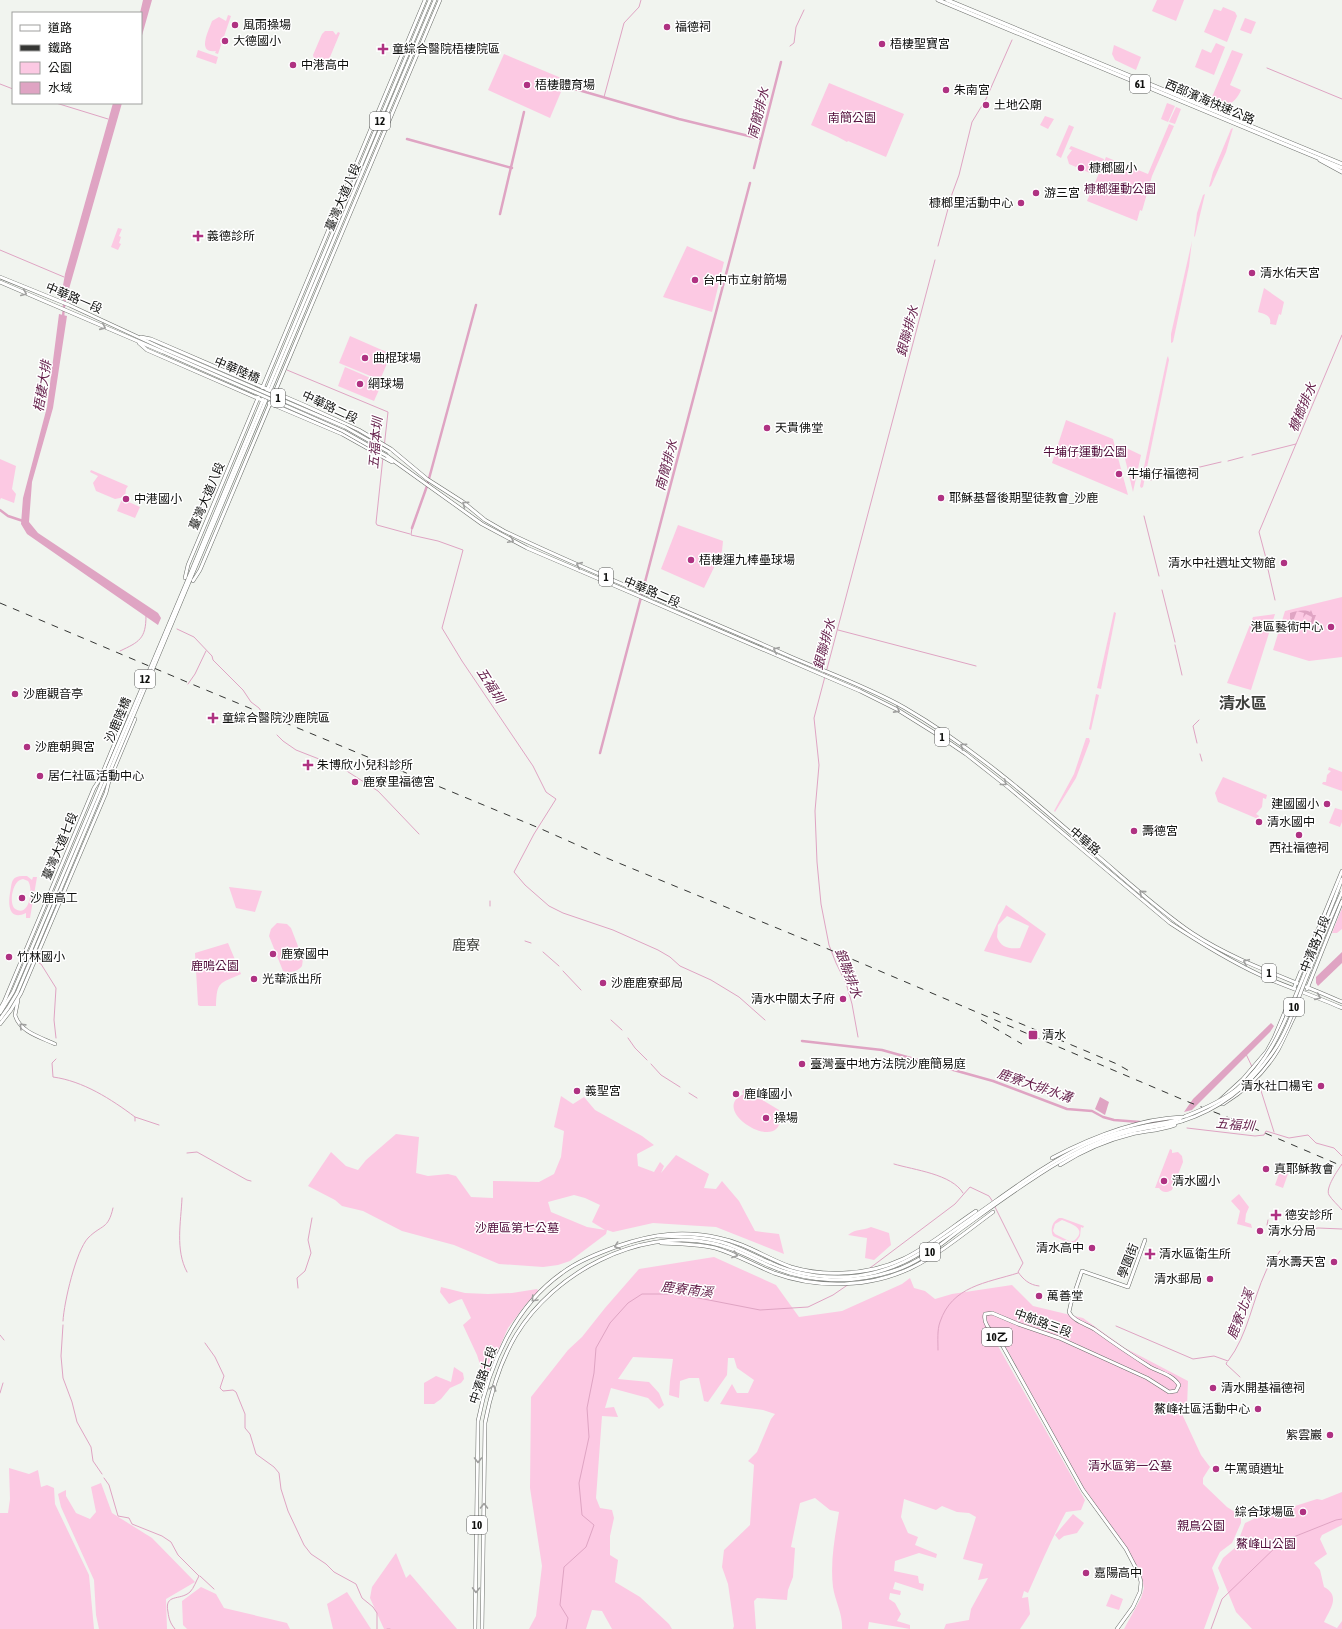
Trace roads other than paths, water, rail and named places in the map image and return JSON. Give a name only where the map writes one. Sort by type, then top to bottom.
[{"type":"highway","name":"西部濱海快速公路","points":[[938,0],[1342,168]]},
{"type":"highway","name":"西部濱海快速公路","points":[[947,0],[1342,164]]},
{"type":"highway","points":[[1305,152],[1342,172]]},
{"type":"main road","name":"臺灣大道八段","points":[[189,579],[188,565],[426,0]]},
{"type":"main road","name":"臺灣大道八段","points":[[269,389],[430,0]]},
{"type":"main road","name":"臺灣大道八段","points":[[189,579],[196,568],[269,389],[435,0]]},
{"type":"main road","name":"臺灣大道八段","points":[[189,579],[200,570],[440,0]]},
{"type":"main road","name":"臺灣大道八段","points":[[327,236],[329,241]]},
{"type":"main road","name":"中華路一段","points":[[0,277],[69,305],[141,338],[163,350]]},
{"type":"main road","name":"中華路一段","points":[[0,282],[139,343],[163,350]]},
{"type":"main road","name":"中華路一段","points":[[141,338],[151,339],[269,389]]},
{"type":"main road","name":"中華路一段","points":[[139,343],[147,350],[264,401]]},
{"type":"main road","name":"中華陸橋","points":[[163,350],[344,431],[388,454]]},
{"type":"main road","name":"臺灣大道八段","points":[[263,387],[264,401]]},
{"type":"main road","name":"中華路二段","points":[[269,389],[359,430],[391,449],[427,479],[463,502],[485,520],[504,531],[640,592],[824,671]]},
{"type":"main road","name":"臺灣大道八段","points":[[189,579],[192,566],[264,401],[275,392]]},
{"type":"main road","name":"中華路二段","points":[[264,401],[342,434],[397,464],[482,524],[527,548],[823,676]]},
{"type":"main road","name":"中華路二段","points":[[388,454],[400,458]]},
{"type":"main road","name":"中華路二段","points":[[388,454],[397,464]]},
{"type":"main road","name":"沙鹿陸橋","points":[[104,780],[189,579]]},
{"type":"main road","name":"中華路","points":[[824,671],[903,707],[944,732],[1021,791],[1169,916],[1193,933],[1231,955],[1342,1002]]},
{"type":"main road","name":"中華路","points":[[823,676],[860,691],[898,710],[938,735],[1008,787],[1170,922],[1229,960],[1261,975],[1342,1008]]},
{"type":"main road","name":"臺灣大道七段","points":[[0,1019],[17,992],[102,791],[104,780],[126,716]]},
{"type":"main road","name":"臺灣大道七段","points":[[0,1013],[13,992],[98,789],[135,719]]},
{"type":"main road","name":"臺灣大道七段","points":[[0,1024],[11,1010],[21,993],[106,793],[104,780]]},
{"type":"main road","name":"臺灣大道七段","points":[[0,1009],[94,788],[104,780]]},
{"type":"main road","name":"臺灣大道七段","points":[[70,865],[72,871]]},
{"type":"main road","name":"中清路九段","points":[[1332,900],[1342,871]]},
{"type":"main road","name":"中清路九段","points":[[1294,988],[1342,879]]},
{"type":"main road","name":"10","points":[[655,1243],[666,1240],[688,1240],[719,1245],[736,1250],[781,1271],[810,1278],[840,1281],[880,1275],[896,1270],[922,1257],[1040,1174],[1086,1147],[1129,1132],[1182,1121],[1198,1116],[1219,1103],[1250,1080],[1274,1051],[1292,1014],[1342,892]]},
{"type":"main road","name":"10","points":[[654,1236],[701,1238],[720,1242],[738,1248],[781,1267],[806,1275],[840,1278],[865,1275],[884,1271],[908,1262],[921,1255],[1038,1172],[1086,1144],[1130,1128],[1169,1121],[1186,1116],[1219,1103],[1237,1088],[1250,1076],[1273,1048],[1287,1018],[1332,900]]},
{"type":"main road","name":"中清路九段","points":[[1305,993],[1342,901]]},
{"type":"main road","points":[[21,993],[15,1010],[15,1015],[18,1022],[24,1029],[54,1044]]},
{"type":"main road","points":[[1219,1103],[1243,1079],[1267,1051],[1286,1009]]},
{"type":"main road","points":[[1219,1103],[1223,1104],[1243,1091],[1262,1071],[1276,1052],[1297,1011]]},
{"type":"main road","points":[[1052,1158],[1082,1143],[1112,1131],[1149,1122],[1186,1116]]},
{"type":"main road","points":[[1060,1165],[1074,1157],[1116,1139],[1166,1128],[1182,1121]]},
{"type":"main road","points":[[654,1236],[660,1234],[683,1233],[717,1237],[733,1241],[783,1264],[805,1271],[824,1273],[861,1272],[885,1266],[915,1254],[976,1211]]},
{"type":"main road","points":[[655,1243],[699,1245],[715,1248],[799,1281],[834,1284],[868,1282],[894,1275],[925,1260],[993,1212]]},
{"type":"main road","name":"中清路七段","points":[[475,1629],[478,1421],[483,1397],[496,1359],[512,1327],[530,1302],[550,1282],[567,1269],[607,1250],[638,1239],[654,1236]]},
{"type":"main road","name":"學園街","points":[[1082,1271],[1128,1288],[1145,1240]]},
{"type":"main road","name":"中清路七段","points":[[482,1629],[485,1422],[499,1370],[516,1336],[539,1304],[566,1280],[609,1256],[655,1243]]},
{"type":"main road","name":"中航路三段","points":[[1082,1271],[1069,1308],[1070,1316],[1151,1368],[1171,1377],[1178,1385],[1176,1391],[1169,1392],[1147,1378],[1059,1338],[1018,1324],[992,1313],[985,1314],[984,1319],[1001,1343],[1083,1490],[1126,1549],[1139,1574],[1141,1587],[1133,1607],[1117,1629]]},
{"type":"main road","points":[[476,1561],[483,1561]]},
{"type":"water","points":[[143,0],[152,0],[142,35],[142,12],[140,12]]},
{"type":"water","points":[[113,104],[122,104],[69,289],[69,302],[61,297],[65,274]]},
{"type":"water","points":[[59,314],[67,316],[53,408],[32,482],[29,522],[38,533],[158,613],[161,618],[158,625],[27,534],[21,524],[23,498],[47,407]]},
{"type":"water","points":[[1311,610],[1313,615],[1316,615],[1311,628],[1305,628],[1308,625],[1308,621],[1311,621],[1312,617],[1306,614],[1303,618],[1304,613],[1297,611],[1310,612]]},
{"type":"water","points":[[1297,611],[1291,626],[1299,628],[1300,626],[1303,627],[1298,629],[1290,626],[1290,613]]},
{"type":"water","points":[[1342,952],[1342,963],[1318,986],[1316,983],[1316,977]]},
{"type":"water","points":[[1271,1023],[1274,1026],[1270,1032],[1192,1110],[1184,1112],[1193,1099]]},
{"type":"water","points":[[1100,1097],[1109,1102],[1105,1115],[1095,1109]]},
{"type":"waterway","points":[[604,97],[624,23],[639,7],[641,0]]},
{"type":"waterway","points":[[790,46],[794,43],[796,27],[804,10]]},
{"type":"waterway","name":"銀聯排水","points":[[938,246],[952,194],[959,175],[972,122],[986,99],[1012,40]]},
{"type":"waterway","name":"南簡排水","points":[[754,168],[781,62]]},
{"type":"waterway","name":"槺榔排水","points":[[1267,68],[1342,99]]},
{"type":"waterway","points":[[0,84],[12,89]]},
{"type":"waterway","points":[[575,89],[679,119],[761,139]]},
{"type":"waterway","points":[[59,104],[108,119]]},
{"type":"waterway","points":[[500,214],[524,112]]},
{"type":"waterway","points":[[407,139],[512,168]]},
{"type":"waterway","name":"南簡排水","points":[[600,753],[750,183]]},
{"type":"waterway","points":[[0,250],[64,277]]},
{"type":"waterway","name":"銀聯排水","points":[[858,1037],[852,1004],[846,983],[829,945],[821,904],[817,862],[815,811],[819,765],[814,718],[935,260]]},
{"type":"waterway","name":"梧棲大排","points":[[63,317],[65,296]]},
{"type":"waterway","points":[[412,528],[427,486],[476,305]]},
{"type":"waterway","name":"槺榔排水","points":[[1252,455],[1296,444],[1342,335]]},
{"type":"waterway","name":"五福本圳","points":[[287,370],[388,412],[384,448]]},
{"type":"waterway","points":[[1267,562],[1259,532],[1296,444]]},
{"type":"waterway","name":"五福本圳","points":[[383,457],[376,523],[377,525],[410,534]]},
{"type":"waterway","name":"槺榔排水","points":[[1228,461],[1243,457]]},
{"type":"waterway","name":"槺榔排水","points":[[1151,480],[1221,462]]},
{"type":"waterway","points":[[0,510],[8,516],[23,521]]},
{"type":"waterway","name":"槺榔排水","points":[[1144,516],[1159,576]]},
{"type":"waterway","name":"五福圳","points":[[412,528],[411,535],[438,541],[463,550],[442,628],[462,661],[533,766],[546,792],[556,799],[534,834],[514,872],[525,885],[549,906],[563,913],[613,930],[658,950],[670,957],[680,966],[711,980],[739,997],[765,1020]]},
{"type":"waterway","points":[[1267,565],[1275,600]]},
{"type":"waterway","name":"槺榔排水","points":[[1162,590],[1175,642]]},
{"type":"waterway","points":[[120,651],[137,642],[143,635],[146,624],[146,616]]},
{"type":"waterway","points":[[177,629],[194,637],[212,656],[213,660],[243,690],[251,702],[259,708],[261,711],[261,718]]},
{"type":"waterway","points":[[838,630],[976,666]]},
{"type":"waterway","name":"槺榔排水","points":[[1175,645],[1182,675]]},
{"type":"waterway","points":[[188,684],[195,674],[206,651]]},
{"type":"waterway","name":"槺榔排水","points":[[1197,743],[1193,726],[1199,720]]},
{"type":"waterway","points":[[277,735],[296,750],[342,768],[378,791],[419,834]]},
{"type":"waterway","name":"槺榔排水","points":[[1200,754],[1202,761]]},
{"type":"waterway","points":[[490,901],[490,906]]},
{"type":"waterway","points":[[525,941],[531,943]]},
{"type":"waterway","points":[[543,952],[559,966]]},
{"type":"waterway","points":[[37,962],[41,964],[56,988],[54,1020],[56,1038]]},
{"type":"waterway","points":[[563,971],[581,990]]},
{"type":"waterway","points":[[611,1020],[622,1030]]},
{"type":"waterway","points":[[628,1038],[635,1048],[647,1060]]},
{"type":"waterway","name":"鹿寮大排水溝","points":[[802,1041],[882,1050],[993,1081],[1067,1109],[1092,1111],[1103,1117],[1114,1120],[1140,1122]]},
{"type":"waterway","points":[[1246,1054],[1254,1071]]},
{"type":"waterway","points":[[56,1059],[52,1063],[53,1077],[75,1082],[96,1092],[135,1117],[135,1121]]},
{"type":"waterway","points":[[651,1064],[661,1075],[680,1087]]},
{"type":"waterway","points":[[1257,1078],[1274,1132]]},
{"type":"waterway","points":[[689,1093],[697,1098]]},
{"type":"waterway","points":[[135,1117],[159,1125]]},
{"type":"waterway","name":"鹿寮大排水溝","points":[[1145,1123],[1171,1119]]},
{"type":"waterway","name":"五福圳","points":[[1187,1128],[1255,1136],[1264,1135],[1266,1131],[1289,1138],[1308,1135],[1316,1143],[1334,1148],[1342,1156]]},
{"type":"waterway","points":[[187,1153],[197,1152],[251,1181]]},
{"type":"waterway","points":[[894,1164],[942,1177],[958,1187],[963,1193]]},
{"type":"waterway","name":"五福圳","points":[[1342,1164],[1332,1179],[1328,1192],[1330,1197],[1342,1210]]},
{"type":"waterway","name":"鹿寮南溪","points":[[870,1268],[955,1204],[970,1187],[989,1196],[993,1202]]},
{"type":"waterway","points":[[182,1198],[180,1245],[183,1263],[187,1272]]},
{"type":"waterway","name":"鹿寮北溪","points":[[995,1207],[1023,1263],[1018,1272],[1027,1281],[1039,1286]]},
{"type":"waterway","points":[[63,1321],[68,1290],[79,1254],[88,1238],[107,1223],[113,1208]]},
{"type":"waterway","points":[[298,1288],[297,1278],[305,1271],[311,1253],[308,1240],[312,1218]]},
{"type":"waterway","points":[[1267,1225],[1268,1220]]},
{"type":"waterway","name":"鹿寮北溪","points":[[1307,1230],[1318,1228],[1342,1229]]},
{"type":"waterway","name":"鹿寮北溪","points":[[1116,1326],[1193,1359],[1214,1356],[1228,1361],[1235,1351],[1245,1329],[1266,1271],[1280,1251]]},
{"type":"waterway","points":[[938,1350],[939,1325],[945,1310],[953,1301],[962,1293],[982,1283],[1018,1273]]},
{"type":"waterway","name":"鹿寮南溪","points":[[566,1629],[568,1618],[560,1605],[564,1567],[586,1547],[594,1525],[582,1515],[579,1483],[589,1437],[587,1408],[594,1373],[596,1348],[610,1323],[628,1303],[642,1294],[678,1294],[760,1310],[808,1307],[833,1295],[849,1284]]},
{"type":"waterway","points":[[63,1325],[61,1356],[63,1378],[72,1402],[77,1422],[91,1447],[93,1461],[102,1474]]},
{"type":"waterway","points":[[0,1335],[4,1340]]},
{"type":"waterway","points":[[205,1343],[215,1357],[224,1376],[220,1388],[223,1391],[233,1390],[236,1392],[245,1414],[245,1428],[250,1434],[256,1454],[274,1467],[279,1473],[281,1489],[288,1511],[304,1545],[311,1554],[326,1564],[334,1572],[356,1584],[362,1598],[373,1607],[377,1613],[377,1629]]},
{"type":"waterway","points":[[1227,1362],[1226,1364],[1240,1377]]},
{"type":"waterway","points":[[0,1393],[3,1383]]},
{"type":"waterway","points":[[104,1478],[109,1485],[118,1516],[129,1518],[132,1524],[162,1536],[171,1542],[178,1555],[199,1576],[190,1592],[168,1602],[167,1606],[169,1617],[175,1629]]},
{"type":"waterway","points":[[1211,1629],[1222,1599],[1281,1542],[1342,1519]]},
{"type":"waterway","points":[[200,1576],[214,1589]]},
{"type":"railway","points":[[0,603],[539,828],[609,859],[828,949],[1342,1166]]},
{"type":"railway","points":[[993,1012],[1117,1064],[1131,1072]]},
{"type":"railway","points":[[981,1020],[1022,1044]]},
{"type":"place","name":"風雨操場","points":[[235,25]]},
{"type":"place","name":"福德祠","points":[[667,27]]},
{"type":"place","name":"大德國小","points":[[225,41]]},
{"type":"place","name":"梧棲聖寶宮","points":[[882,44]]},
{"type":"place","name":"童綜合醫院梧棲院區","points":[[383,49]]},
{"type":"place","name":"中港高中","points":[[293,65]]},
{"type":"place","name":"梧棲體育場","points":[[527,85]]},
{"type":"place","name":"朱南宮","points":[[946,90]]},
{"type":"place","name":"土地公廟","points":[[986,105]]},
{"type":"place","name":"槺榔國小","points":[[1081,168]]},
{"type":"place","name":"游三宮","points":[[1036,193]]},
{"type":"place","name":"槺榔里活動中心","points":[[1021,203]]},
{"type":"place","name":"義德診所","points":[[198,236]]},
{"type":"place","name":"清水佑天宮","points":[[1252,273]]},
{"type":"place","name":"台中市立射箭場","points":[[695,280]]},
{"type":"place","name":"曲棍球場","points":[[365,358]]},
{"type":"place","name":"網球場","points":[[360,384]]},
{"type":"place","name":"天貴佛堂","points":[[767,428]]},
{"type":"place","name":"牛埔仔福德祠","points":[[1119,474]]},
{"type":"place","name":"耶穌基督後期聖徒教會_沙鹿","points":[[941,498]]},
{"type":"place","name":"中港國小","points":[[126,499]]},
{"type":"place","name":"梧棲運九棒壘球場","points":[[691,560]]},
{"type":"place","name":"清水中社遺址文物館","points":[[1284,563]]},
{"type":"place","name":"港區藝術中心","points":[[1331,627]]},
{"type":"place","name":"沙鹿觀音亭","points":[[15,694]]},
{"type":"place","name":"童綜合醫院沙鹿院區","points":[[213,718]]},
{"type":"place","name":"沙鹿朝興宮","points":[[27,747]]},
{"type":"place","name":"朱博欣小兒科診所","points":[[308,765]]},
{"type":"place","name":"居仁社區活動中心","points":[[40,776]]},
{"type":"place","name":"鹿寮里福德宮","points":[[355,782]]},
{"type":"place","name":"建國國小","points":[[1327,804]]},
{"type":"place","name":"清水國中","points":[[1259,822]]},
{"type":"place","name":"壽德宮","points":[[1134,831]]},
{"type":"place","name":"西社福德祠","points":[[1299,835]]},
{"type":"place","name":"沙鹿高工","points":[[22,898]]},
{"type":"place","name":"鹿寮國中","points":[[273,954]]},
{"type":"place","name":"竹林國小","points":[[9,957]]},
{"type":"place","name":"光華派出所","points":[[254,979]]},
{"type":"place","name":"沙鹿鹿寮郵局","points":[[603,983]]},
{"type":"place","name":"清水中關太子府","points":[[843,999]]},
{"type":"place","name":"清水","points":[[1033,1035]]},
{"type":"place","name":"臺灣臺中地方法院沙鹿簡易庭","points":[[802,1064]]},
{"type":"place","name":"清水社口楊宅","points":[[1321,1086]]},
{"type":"place","name":"義聖宮","points":[[577,1091]]},
{"type":"place","name":"鹿峰國小","points":[[736,1094]]},
{"type":"place","name":"操場","points":[[766,1118]]},
{"type":"place","name":"真耶穌教會","points":[[1266,1169]]},
{"type":"place","name":"清水國小","points":[[1164,1181]]},
{"type":"place","name":"德安診所","points":[[1276,1215]]},
{"type":"place","name":"清水分局","points":[[1260,1231]]},
{"type":"place","name":"清水高中","points":[[1092,1248]]},
{"type":"place","name":"清水區衛生所","points":[[1150,1254]]},
{"type":"place","name":"清水壽天宮","points":[[1334,1262]]},
{"type":"place","name":"清水郵局","points":[[1210,1279]]},
{"type":"place","name":"萬善堂","points":[[1039,1296]]},
{"type":"place","name":"清水開基福德祠","points":[[1213,1388]]},
{"type":"place","name":"鰲峰社區活動中心","points":[[1258,1409]]},
{"type":"place","name":"紫雲巖","points":[[1330,1435]]},
{"type":"place","name":"牛罵頭遺址","points":[[1216,1469]]},
{"type":"place","name":"綜合球場區","points":[[1303,1512]]},
{"type":"place","name":"嘉陽高中","points":[[1086,1573]]},
{"type":"district","name":"清水區","points":[[1243,703]]},
{"type":"district","name":"鹿寮","points":[[466,945]]},
{"type":"park label","name":"南簡公園","points":[[852,118]]},
{"type":"park label","name":"槺榔運動公園","points":[[1120,189]]},
{"type":"park label","name":"牛埔仔運動公園","points":[[1085,452]]},
{"type":"park label","name":"鹿鳴公園","points":[[215,966]]},
{"type":"park label","name":"沙鹿區第七公墓","points":[[517,1228]]},
{"type":"park label","name":"清水區第一公墓","points":[[1130,1466]]},
{"type":"park label","name":"親鳥公園","points":[[1201,1526]]},
{"type":"park label","name":"鰲峰山公園","points":[[1266,1544]]}]
